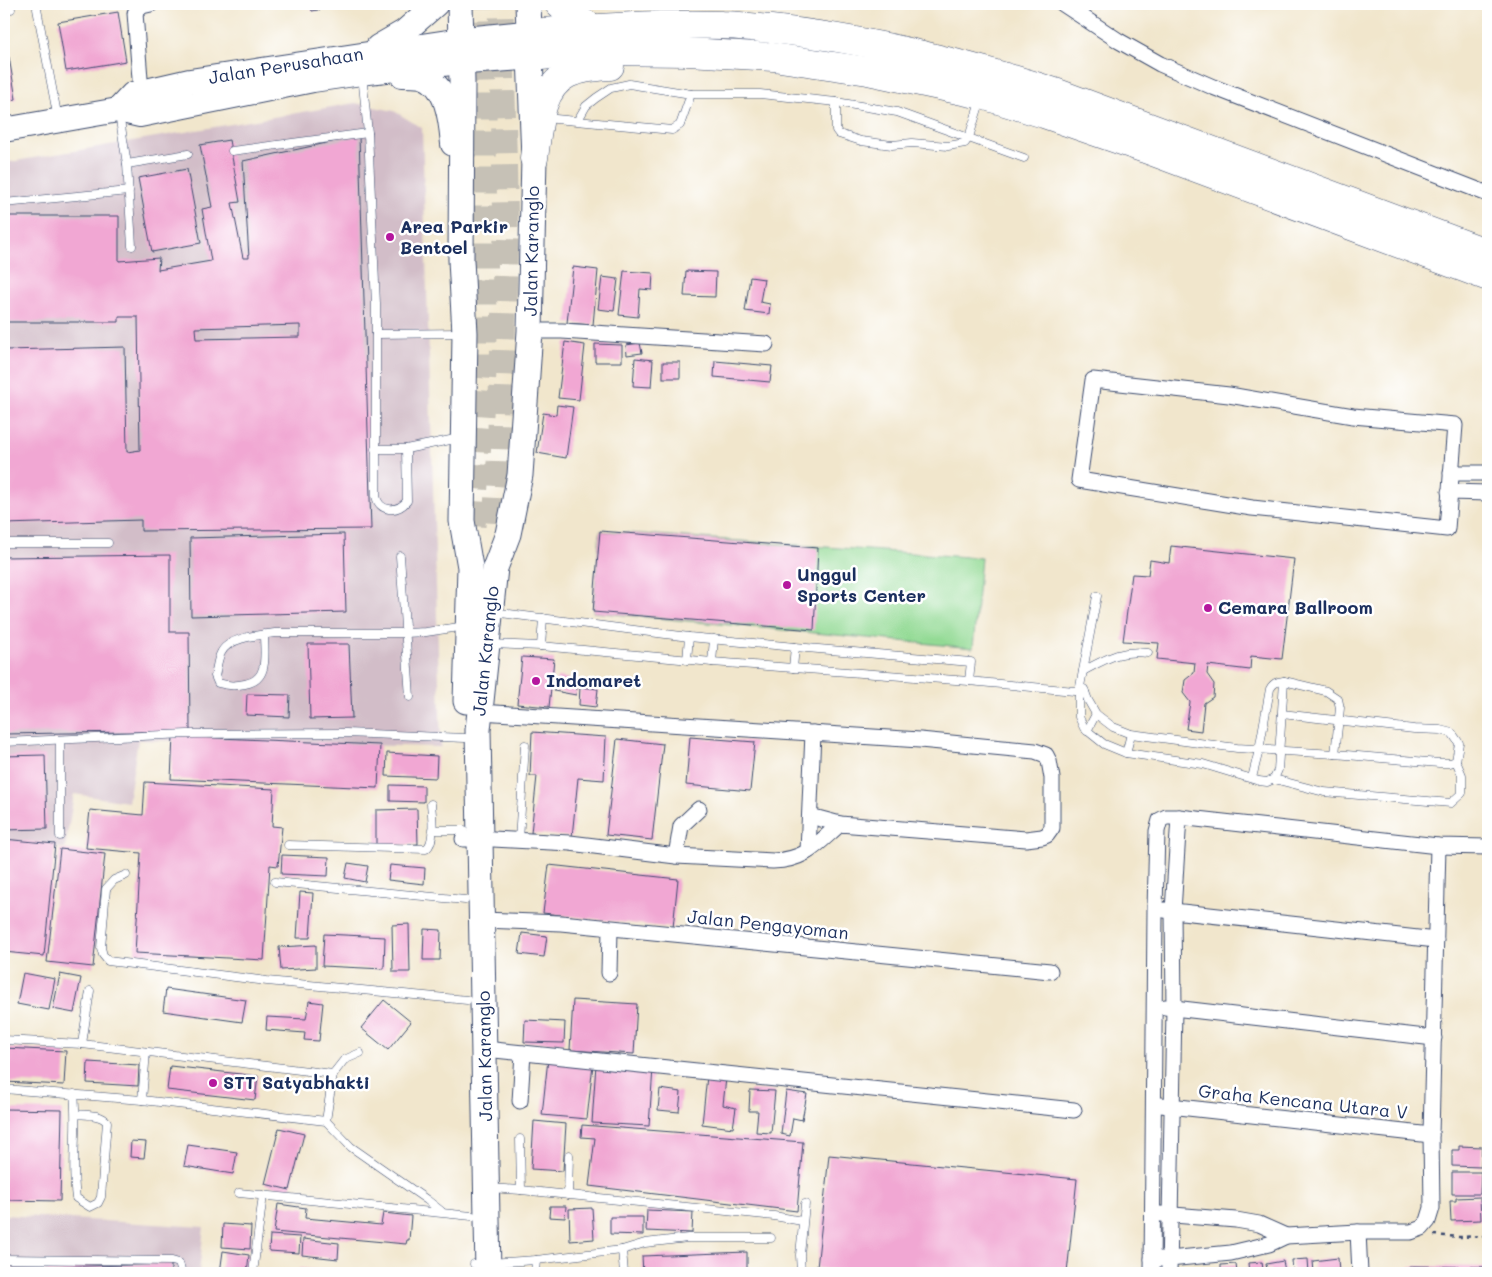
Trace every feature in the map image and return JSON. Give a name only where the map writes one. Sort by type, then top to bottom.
[{"type":"highway","name":"Jalan Karanglo","points":[[460,4],[461,260],[465,332],[462,521],[470,567],[465,738],[469,836],[482,920],[487,1188],[482,1268]]},
{"type":"highway","name":"Jalan Karanglo","points":[[482,1268],[472,1216],[465,900],[478,730],[494,568],[508,534],[520,475],[530,331],[534,158],[528,4]]},
{"type":"highway","points":[[559,4],[573,17],[593,28]]},
{"type":"highway","points":[[461,51],[530,45],[593,28],[723,24],[858,40],[988,72],[1058,93],[1488,253]]},
{"type":"highway","points":[[530,45],[595,51],[695,52],[773,57],[868,71],[980,102]]},
{"type":"highway","points":[[534,158],[540,117],[550,91],[558,81],[569,74],[593,67],[671,62],[766,66],[1044,114],[1144,149],[1488,277]]},
{"type":"highway","points":[[470,567],[484,525],[494,568]]},
{"type":"main road","points":[[365,66],[436,4]]},
{"type":"main road","name":"Jalan Perusahaan","points":[[118,110],[133,94],[190,81],[365,66],[461,51]]},
{"type":"main road","name":"Jalan Perusahaan","points":[[4,130],[118,110],[140,115],[313,80],[365,66]]},
{"type":"main road","points":[[365,66],[423,77],[431,81],[441,93],[451,117],[461,260]]},
{"type":"street","points":[[141,92],[135,13],[142,6],[152,4]]},
{"type":"street","points":[[1063,4],[1119,41],[1160,64],[1213,87],[1488,194]]},
{"type":"street","points":[[530,331],[562,331],[766,344]]},
{"type":"street","points":[[1093,380],[1229,395],[1353,416],[1455,425],[1450,492],[1447,530],[1252,508],[1079,480],[1093,380]]},
{"type":"street","points":[[1451,473],[1488,473]]},
{"type":"street","points":[[1450,492],[1488,493]]},
{"type":"street","points":[[480,712],[920,740],[1035,751],[1046,755],[1049,761],[1052,778],[1052,828],[1042,838],[1026,840],[840,824],[810,816]]},
{"type":"street","points":[[808,851],[813,733]]},
{"type":"street","points":[[676,856],[681,826],[699,809]]},
{"type":"street","points":[[1169,1266],[1174,1009],[1173,911],[1179,817]]},
{"type":"street","points":[[1286,1236],[1278,1241],[1254,1248],[1169,1266],[1152,1266],[1155,910],[1158,826],[1160,820],[1163,818],[1179,817],[1438,846],[1488,847]]},
{"type":"street","points":[[469,836],[570,843],[676,856],[786,861],[802,856],[840,824]]},
{"type":"street","points":[[1153,1214],[1236,1220],[1259,1224],[1286,1236],[1358,1232],[1399,1234],[1422,1228],[1428,1221],[1432,1208],[1430,1135],[1438,846]]},
{"type":"street","points":[[1155,910],[1436,940]]},
{"type":"street","name":"Jalan Pengayoman","points":[[482,920],[561,923],[1050,972]]},
{"type":"street","points":[[609,973],[610,929]]},
{"type":"street","points":[[1154,1006],[1434,1038]]},
{"type":"street","points":[[485,1049],[1074,1110]]},
{"type":"street","points":[[520,1101],[523,1052]]},
{"type":"street","name":"Graha Kencana Utara V","points":[[1154,1104],[1430,1135]]},
{"type":"street","points":[[1358,1232],[1360,1273]]},
{"type":"lane","points":[[39,4],[38,9],[58,121]]},
{"type":"lane","points":[[365,66],[376,334],[376,499],[380,506],[386,509],[403,506],[408,499],[406,449]]},
{"type":"lane","points":[[578,120],[586,106],[596,98],[611,88],[629,84],[691,94],[760,94],[836,102],[897,112],[1024,158]]},
{"type":"lane","points":[[540,117],[672,130],[680,125],[691,94]]},
{"type":"lane","points":[[836,102],[837,132],[861,141],[892,145],[912,143],[948,146],[965,143],[969,138],[980,102]]},
{"type":"lane","points":[[118,110],[127,164],[132,246]]},
{"type":"lane","points":[[232,151],[368,133]]},
{"type":"lane","points":[[127,164],[188,154]]},
{"type":"lane","points":[[4,203],[129,191]]},
{"type":"lane","points":[[376,334],[465,332]]},
{"type":"lane","points":[[375,448],[406,449],[464,437]]},
{"type":"lane","points":[[4,543],[108,543]]},
{"type":"lane","points":[[400,556],[410,697]]},
{"type":"lane","points":[[1097,596],[1083,673],[1080,721],[1087,731],[1104,744],[1126,753],[1203,764],[1263,782],[1274,779],[1324,792],[1451,803],[1462,793],[1462,775],[1456,761],[1459,746],[1458,739],[1448,731],[1282,714]]},
{"type":"lane","points":[[491,612],[689,637],[971,662],[969,681]]},
{"type":"lane","points":[[541,646],[543,618]]},
{"type":"lane","points":[[264,634],[263,670],[259,678],[250,683],[229,686],[218,682],[215,676],[219,656],[225,647],[240,640],[264,634],[404,633],[468,626]]},
{"type":"lane","points":[[687,660],[689,637]]},
{"type":"lane","points":[[712,662],[714,639]]},
{"type":"lane","points":[[486,644],[541,646],[687,660],[969,681],[1082,692]]},
{"type":"lane","points":[[793,668],[795,647]]},
{"type":"lane","points":[[1083,673],[1112,656],[1124,652],[1148,653]]},
{"type":"lane","points":[[1274,779],[1277,774],[1280,751],[1284,681]]},
{"type":"lane","points":[[1252,778],[1270,689],[1275,683],[1284,681],[1334,694],[1339,702],[1335,754]]},
{"type":"lane","points":[[1082,692],[1096,714],[1113,727],[1131,734],[1259,750],[1439,763],[1456,761]]},
{"type":"lane","points":[[1087,731],[1096,714]]},
{"type":"lane","points":[[4,742],[186,734],[346,733],[465,738]]},
{"type":"lane","points":[[1126,753],[1131,734]]},
{"type":"lane","points":[[60,740],[60,836]]},
{"type":"lane","points":[[519,840],[525,745]]},
{"type":"lane","points":[[288,845],[423,849],[429,847],[432,830],[431,804]]},
{"type":"lane","points":[[432,830],[469,836]]},
{"type":"lane","points":[[126,876],[114,880],[106,889],[101,948],[103,955],[108,961],[267,981],[467,1000]]},
{"type":"lane","points":[[275,882],[465,900]]},
{"type":"lane","points":[[82,1044],[90,991]]},
{"type":"lane","points":[[4,1040],[82,1044],[332,1074]]},
{"type":"lane","points":[[142,1100],[146,1052]]},
{"type":"lane","points":[[326,1121],[332,1074],[344,1060],[360,1053]]},
{"type":"lane","points":[[4,1089],[142,1100],[326,1121],[351,1147],[441,1211]]},
{"type":"lane","points":[[74,1094],[76,1114],[74,1181],[76,1198],[90,1207],[98,1204],[101,1197],[107,1122],[100,1116],[76,1114]]},
{"type":"lane","points":[[520,1138],[521,1190]]},
{"type":"lane","points":[[568,1195],[569,1155]]},
{"type":"lane","points":[[487,1188],[774,1216],[802,1221]]},
{"type":"lane","points":[[239,1193],[385,1208],[441,1211],[472,1216]]},
{"type":"lane","points":[[253,1273],[263,1195]]},
{"type":"lane","points":[[801,1273],[800,1255],[805,1204]]},
{"type":"lane","points":[[482,1268],[622,1250],[645,1243],[688,1238],[771,1238]]},
{"type":"lane","points":[[622,1250],[624,1273]]},
{"type":"lane","points":[[4,1259],[172,1261],[179,1263],[182,1273]]},
{"type":"lane","points":[[535,1273],[536,1260]]},
{"type":"path","points":[[1422,1228],[1435,1236],[1488,1236]]},
{"type":"shaded area","points":[[355,103],[394,111],[422,128],[441,747],[138,740],[128,802],[74,794],[65,848],[4,845],[4,163]]},
{"type":"shaded area","points":[[4,1215],[204,1227],[199,1273],[4,1273]]},
{"type":"green space","name":"Unggul Sports Center","points":[[600,531],[981,558],[973,648],[593,612]]},
{"type":"building","points":[[310,4],[347,4],[347,5],[312,11]]},
{"type":"building","points":[[118,12],[126,61],[66,71],[58,22]]},
{"type":"building","points":[[4,57],[9,57],[16,99],[4,101]]},
{"type":"building","points":[[359,136],[371,529],[141,531],[141,520],[4,524],[4,216],[119,216],[119,261],[159,258],[158,270],[211,261],[202,209],[212,207],[200,145],[229,140],[240,202],[232,203],[243,258],[249,258],[243,161]],"holes":[[[119,317],[138,317],[140,450],[127,452],[125,347],[6,350],[7,322],[119,322]],[[300,325],[300,337],[196,339],[195,328]]]},
{"type":"building","points":[[187,169],[201,243],[152,252],[138,178]]},
{"type":"building","points":[[573,267],[598,270],[593,325],[567,323]]},
{"type":"building","points":[[624,271],[653,273],[652,290],[640,289],[638,317],[619,315]]},
{"type":"building","points":[[686,271],[716,272],[715,297],[684,296]]},
{"type":"building","points":[[602,277],[618,279],[614,311],[598,309]]},
{"type":"building","points":[[750,277],[764,279],[760,302],[770,304],[769,314],[745,311]]},
{"type":"building","points":[[565,342],[585,345],[579,400],[558,398]]},
{"type":"building","points":[[640,343],[642,353],[627,355],[626,345]]},
{"type":"building","points":[[595,344],[622,345],[622,362],[595,362]]},
{"type":"building","points":[[635,358],[653,360],[651,387],[633,386]]},
{"type":"building","points":[[715,361],[772,366],[770,382],[714,377]]},
{"type":"building","points":[[663,362],[680,362],[680,378],[663,378]]},
{"type":"building","points":[[557,405],[573,407],[566,458],[537,453],[543,413],[556,415]]},
{"type":"building","points":[[600,531],[818,548],[814,630],[593,612]]},
{"type":"building","points":[[344,534],[346,612],[191,616],[190,538]]},
{"type":"building","name":"Cemara Ballroom","points":[[1171,546],[1294,559],[1282,659],[1251,656],[1250,670],[1208,665],[1207,674],[1214,684],[1213,697],[1204,703],[1201,731],[1186,729],[1190,702],[1183,693],[1185,680],[1194,673],[1195,663],[1157,659],[1159,643],[1123,641],[1132,574],[1148,575],[1150,560],[1169,563]]},
{"type":"building","points":[[170,555],[170,632],[189,632],[190,731],[4,734],[4,557]]},
{"type":"building","points":[[308,644],[349,644],[352,718],[310,719]]},
{"type":"building","name":"Indomaret","points":[[522,657],[554,659],[549,707],[517,704]]},
{"type":"building","points":[[557,677],[578,680],[576,695],[554,691]]},
{"type":"building","points":[[580,687],[598,689],[596,707],[579,705]]},
{"type":"building","points":[[247,694],[290,695],[289,717],[246,715]]},
{"type":"building","points":[[532,732],[606,737],[604,780],[578,778],[572,837],[531,833],[537,776],[530,776]]},
{"type":"building","points":[[173,736],[380,745],[378,788],[171,779]]},
{"type":"building","points":[[690,737],[755,742],[750,791],[686,785]]},
{"type":"building","points":[[617,739],[663,744],[652,840],[606,835]]},
{"type":"building","points":[[387,753],[437,756],[436,778],[386,776]]},
{"type":"building","points":[[45,755],[47,829],[4,830],[4,756]]},
{"type":"building","points":[[145,782],[274,789],[272,826],[282,827],[278,866],[270,865],[264,960],[135,953],[141,853],[86,848],[90,810],[143,815]]},
{"type":"building","points":[[390,785],[424,786],[424,802],[390,801]]},
{"type":"building","points":[[417,809],[418,844],[376,846],[376,810]]},
{"type":"building","points":[[4,839],[55,844],[44,956],[4,952]]},
{"type":"building","points":[[60,849],[105,854],[93,967],[47,962]]},
{"type":"building","points":[[282,855],[329,857],[328,876],[281,874]]},
{"type":"building","points":[[348,863],[368,866],[365,882],[345,878]]},
{"type":"building","points":[[390,865],[425,868],[424,884],[388,880]]},
{"type":"building","points":[[549,865],[678,879],[673,928],[543,913]]},
{"type":"building","points":[[300,892],[313,893],[310,938],[297,938]]},
{"type":"building","points":[[409,924],[410,972],[393,972],[392,925]]},
{"type":"building","points":[[424,929],[441,930],[440,960],[423,960]]},
{"type":"building","points":[[522,933],[547,936],[544,957],[519,954]]},
{"type":"building","points":[[324,934],[385,937],[384,969],[322,966]]},
{"type":"building","points":[[316,945],[316,968],[281,970],[279,947]]},
{"type":"building","points":[[23,973],[55,979],[49,1010],[17,1004]]},
{"type":"building","points":[[60,974],[81,978],[74,1013],[53,1009]]},
{"type":"building","points":[[166,989],[246,1000],[242,1022],[163,1011]]},
{"type":"building","points":[[384,1000],[411,1022],[388,1050],[361,1028]]},
{"type":"building","points":[[573,1000],[637,1004],[634,1054],[570,1050]]},
{"type":"building","points":[[309,1001],[323,1003],[319,1041],[304,1040],[305,1033],[266,1030],[267,1017],[306,1019]]},
{"type":"building","points":[[525,1020],[565,1022],[564,1043],[524,1042]]},
{"type":"building","points":[[4,1048],[66,1051],[64,1085],[4,1082]]},
{"type":"building","points":[[548,1059],[593,1064],[587,1119],[542,1115]]},
{"type":"building","points":[[88,1062],[139,1065],[138,1086],[87,1083]]},
{"type":"building","points":[[596,1064],[653,1068],[649,1126],[592,1123]]},
{"type":"building","name":"STT Satyabhakti","points":[[170,1066],[258,1076],[255,1100],[167,1090]]},
{"type":"building","points":[[707,1076],[726,1078],[723,1105],[736,1108],[733,1128],[702,1124]]},
{"type":"building","points":[[660,1089],[681,1092],[679,1112],[658,1110]]},
{"type":"building","points":[[750,1090],[775,1091],[771,1133],[756,1132],[758,1111],[749,1111]]},
{"type":"building","points":[[786,1091],[807,1094],[802,1120],[793,1118],[790,1136],[781,1134]]},
{"type":"building","points":[[4,1109],[62,1110],[60,1201],[4,1200]]},
{"type":"building","points":[[534,1121],[566,1124],[563,1171],[531,1169]]},
{"type":"building","points":[[582,1125],[803,1142],[797,1211],[589,1186],[595,1138],[581,1137]]},
{"type":"building","points":[[279,1128],[304,1134],[290,1190],[265,1184]]},
{"type":"building","points":[[131,1141],[146,1142],[144,1158],[130,1157]]},
{"type":"building","points":[[188,1145],[237,1152],[233,1174],[184,1166]]},
{"type":"building","points":[[1459,1146],[1482,1147],[1481,1167],[1452,1166],[1452,1150],[1459,1150]]},
{"type":"building","points":[[829,1155],[1077,1179],[1067,1273],[867,1273],[817,1268]]},
{"type":"building","points":[[1452,1172],[1481,1172],[1480,1194],[1452,1194]]},
{"type":"building","points":[[1480,1197],[1481,1220],[1451,1221],[1450,1201],[1456,1201],[1456,1198]]},
{"type":"building","points":[[278,1204],[306,1208],[305,1218],[381,1225],[383,1213],[411,1216],[409,1240],[407,1240],[406,1244],[274,1232]]},
{"type":"building","points":[[550,1206],[566,1206],[565,1218],[549,1217]]},
{"type":"building","points":[[592,1208],[594,1239],[570,1241],[569,1209]]},
{"type":"building","points":[[647,1210],[693,1212],[692,1233],[646,1231]]},
{"type":"building","points":[[610,1217],[643,1217],[643,1235],[610,1234]]},
{"type":"building","points":[[223,1224],[251,1226],[250,1249],[222,1247]]},
{"type":"building","points":[[270,1235],[300,1237],[299,1253],[269,1251]]},
{"type":"building","points":[[303,1239],[339,1243],[338,1259],[302,1255]]},
{"type":"building","points":[[223,1251],[249,1255],[247,1273],[220,1273]]},
{"type":"building","points":[[747,1252],[747,1273],[643,1273],[642,1256]]},
{"type":"building","points":[[1338,1258],[1339,1273],[1314,1273],[1313,1261]]},
{"type":"building","points":[[1308,1259],[1309,1273],[1293,1273],[1292,1260]]},
{"type":"building","points":[[1283,1261],[1285,1271],[1288,1273],[1271,1273],[1271,1269],[1267,1270],[1266,1264]]},
{"type":"building","points":[[1262,1262],[1263,1270],[1260,1271],[1261,1273],[1249,1273],[1248,1263]]},
{"type":"building","points":[[171,1264],[171,1273],[48,1273],[48,1267]]},
{"type":"building","points":[[1236,1264],[1237,1273],[1224,1273],[1224,1271],[1221,1271],[1221,1265]]},
{"type":"building","points":[[1411,1266],[1488,1267],[1488,1273],[1402,1273]]},
{"type":"building","points":[[299,1268],[339,1272],[339,1273],[299,1273]]},
{"type":"tunnel","points":[[473,526],[485,359],[482,4]]},
{"type":"tunnel","points":[[495,523],[499,462],[506,236],[501,4]]},
{"type":"place","name":"Area Parkir Bentoel","points":[[390,237]]},
{"type":"place","name":"Unggul Sports Center","points":[[787,585]]},
{"type":"place","name":"Cemara Ballroom","points":[[1208,608]]},
{"type":"place","name":"Indomaret","points":[[536,681]]},
{"type":"place","name":"STT Satyabhakti","points":[[213,1083]]}]
